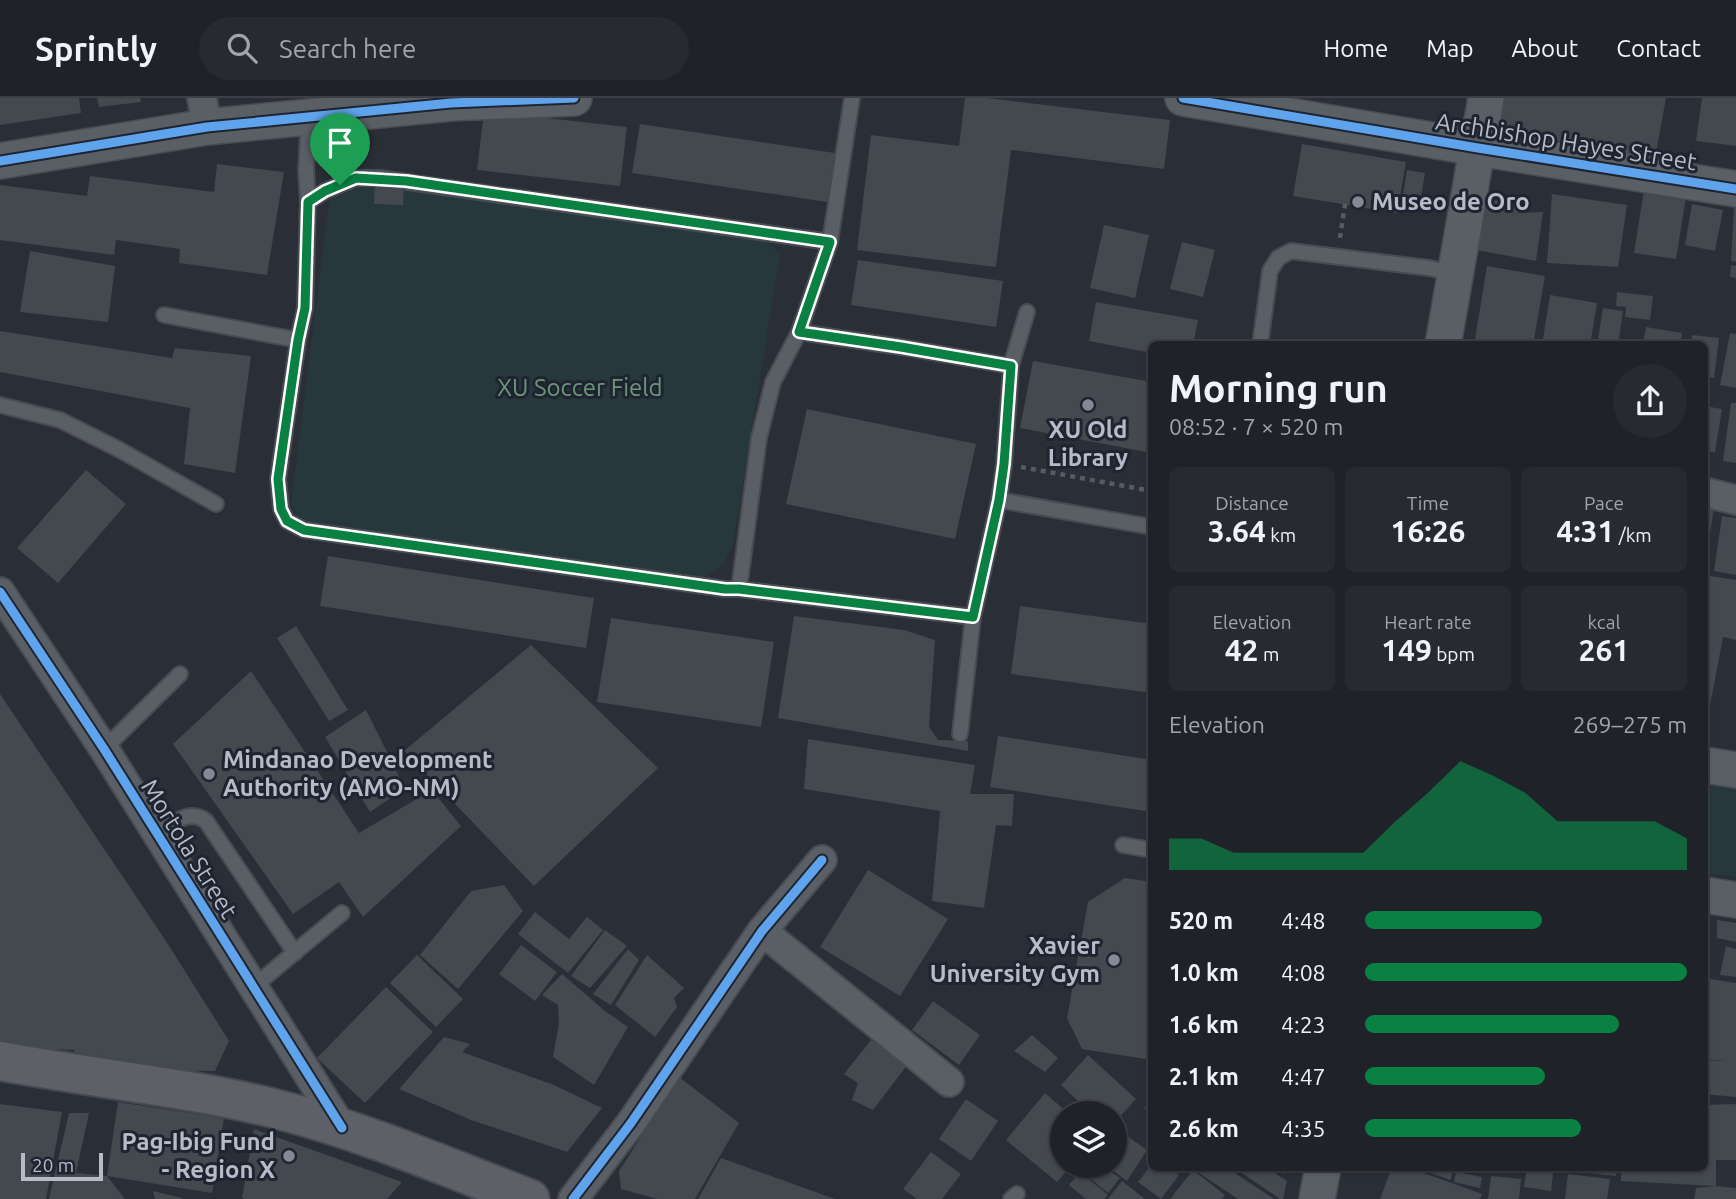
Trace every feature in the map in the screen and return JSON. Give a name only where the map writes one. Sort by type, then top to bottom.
[{"type":"main road","points":[[0,1061],[203,1093],[283,1111],[342,1128],[530,1199]]},
{"type":"street","points":[[0,161],[205,113],[309,118],[451,103],[574,98]]},
{"type":"street","name":"Archbishop Hayes Street","points":[[1183,98],[1736,189]]},
{"type":"street","points":[[1444,341],[1486,98]]},
{"type":"street","points":[[1708,493],[1736,500]]},
{"type":"street","name":"Mortola Street","points":[[0,592],[104,749],[342,1128]]},
{"type":"street","points":[[1708,766],[1736,770]]},
{"type":"street","points":[[573,1199],[631,1123],[762,931],[822,860]]},
{"type":"street","points":[[1708,896],[1736,900]]},
{"type":"street","points":[[762,931],[949,1082]]},
{"type":"street","points":[[1317,1199],[1322,1171]]},
{"type":"lane","points":[[739,589],[762,427],[773,382],[799,332],[830,242],[852,98]]},
{"type":"lane","points":[[309,118],[305,308],[278,479],[281,509],[287,521],[304,530],[725,589],[973,617]]},
{"type":"lane","points":[[308,202],[325,191],[356,178],[380,178],[830,242]]},
{"type":"lane","points":[[1261,341],[1270,271],[1278,258],[1291,251],[1455,274]]},
{"type":"lane","points":[[960,734],[973,617],[999,500],[1004,464],[1011,366],[1027,312]]},
{"type":"lane","points":[[164,315],[298,340]]},
{"type":"lane","points":[[799,332],[1011,366]]},
{"type":"lane","points":[[0,405],[60,420],[216,504]]},
{"type":"lane","points":[[999,500],[1148,526]]},
{"type":"lane","points":[[104,749],[180,674]]},
{"type":"lane","points":[[156,833],[192,814],[199,815],[206,821],[295,953]]},
{"type":"lane","points":[[1123,845],[1148,849]]},
{"type":"lane","points":[[252,988],[342,913]]},
{"type":"path","points":[[1337,256],[1345,204]]},
{"type":"path","points":[[1004,464],[1148,490]]},
{"type":"green space","name":"XU Soccer Field","points":[[349,183],[761,238],[780,254],[733,545],[723,565],[700,579],[298,520],[291,504],[330,197]]},
{"type":"green space","points":[[1708,783],[1736,788],[1736,877],[1708,873]]},
{"type":"building","points":[[0,98],[79,98],[81,113],[0,125]]},
{"type":"building","points":[[97,98],[140,98],[141,102],[99,107]]},
{"type":"building","points":[[965,98],[987,98],[1170,120],[1164,169],[1011,150],[996,267],[857,250],[871,135],[959,146]]},
{"type":"building","points":[[1503,98],[1666,98],[1655,158],[1497,131]]},
{"type":"building","points":[[1702,98],[1736,98],[1736,146],[1696,141]]},
{"type":"building","points":[[484,111],[627,127],[620,186],[477,170]]},
{"type":"building","points":[[640,124],[835,153],[827,202],[632,173]]},
{"type":"building","points":[[1302,144],[1406,162],[1397,213],[1293,196]]},
{"type":"building","points":[[217,164],[284,172],[267,275],[179,263],[180,249],[116,240],[114,255],[0,240],[0,185],[87,196],[90,176],[214,192]]},
{"type":"building","points":[[1407,170],[1425,173],[1419,210],[1401,208]]},
{"type":"building","points":[[375,183],[404,184],[403,205],[374,204]]},
{"type":"building","points":[[1644,190],[1686,197],[1676,259],[1634,253]]},
{"type":"building","points":[[1552,194],[1627,205],[1618,267],[1547,263]]},
{"type":"building","points":[[1519,200],[1519,213],[1543,212],[1536,261],[1476,250],[1480,201]]},
{"type":"building","points":[[1692,204],[1723,210],[1715,251],[1685,245]]},
{"type":"building","points":[[1736,208],[1736,262],[1731,261]]},
{"type":"building","points":[[1104,225],[1149,235],[1135,298],[1090,288]]},
{"type":"building","points":[[1182,242],[1215,250],[1203,297],[1170,289]]},
{"type":"building","points":[[30,251],[115,266],[108,322],[20,312]]},
{"type":"building","points":[[858,260],[1003,281],[996,327],[851,305]]},
{"type":"building","points":[[1731,265],[1736,266],[1736,278],[1730,277]]},
{"type":"building","points":[[1487,266],[1545,276],[1534,341],[1475,339]]},
{"type":"building","points":[[1617,292],[1653,296],[1650,320],[1625,317],[1626,307],[1616,306]]},
{"type":"building","points":[[1550,295],[1597,303],[1591,341],[1543,341]]},
{"type":"building","points":[[1096,302],[1198,320],[1194,341],[1148,341],[1148,352],[1089,341]]},
{"type":"building","points":[[1603,308],[1623,311],[1619,341],[1598,341]]},
{"type":"building","points":[[1646,327],[1682,333],[1681,341],[1644,341]]},
{"type":"building","points":[[0,331],[172,358],[175,348],[251,356],[235,473],[184,464],[190,408],[0,372]]},
{"type":"building","points":[[1730,333],[1736,334],[1736,388],[1720,385]]},
{"type":"building","points":[[1692,335],[1719,338],[1714,378],[1708,377],[1708,341],[1691,341]]},
{"type":"building","name":"XU Old Library","points":[[1033,361],[1148,381],[1148,452],[1020,428]]},
{"type":"building","points":[[1731,403],[1736,403],[1736,463],[1723,461]]},
{"type":"building","points":[[1708,407],[1722,409],[1715,452],[1708,451]]},
{"type":"building","points":[[807,409],[976,444],[955,539],[786,504]]},
{"type":"building","points":[[86,470],[126,504],[58,583],[17,548]]},
{"type":"building","points":[[1708,507],[1714,508],[1708,546]]},
{"type":"building","points":[[1722,516],[1736,518],[1736,575],[1714,571]]},
{"type":"building","points":[[328,556],[594,598],[586,648],[320,606]]},
{"type":"building","points":[[1708,576],[1736,580],[1736,640],[1723,637],[1708,716]]},
{"type":"building","points":[[1020,606],[1148,623],[1148,692],[1011,674]]},
{"type":"building","points":[[794,616],[904,630],[935,640],[929,727],[938,740],[968,741],[968,751],[778,718]]},
{"type":"building","points":[[611,618],[774,642],[761,727],[597,702]]},
{"type":"building","points":[[296,626],[348,710],[329,721],[277,638]]},
{"type":"building","points":[[531,645],[658,768],[534,886],[404,751]]},
{"type":"building","points":[[251,671],[359,833],[432,790],[461,826],[363,917],[339,882],[293,914],[173,744]]},
{"type":"building","points":[[0,694],[166,941],[229,1041],[215,1071],[142,1070],[78,1062],[74,1050],[43,1049],[31,1054],[0,1050]]},
{"type":"building","points":[[366,710],[405,788],[370,812],[325,737]]},
{"type":"building","points":[[998,736],[1148,759],[1148,811],[990,787]]},
{"type":"building","points":[[808,739],[975,765],[970,794],[1014,794],[1012,826],[996,825],[984,908],[932,901],[940,811],[804,789]]},
{"type":"building","points":[[868,870],[948,919],[900,996],[820,947]]},
{"type":"building","name":"Xavier University Gym","points":[[1125,878],[1148,881],[1148,1059],[1082,1049],[1067,1018],[1088,902]]},
{"type":"building","points":[[504,885],[523,911],[458,989],[420,955],[471,891]]},
{"type":"building","points":[[535,912],[569,939],[587,917],[603,930],[568,973],[518,934]]},
{"type":"building","points":[[1717,920],[1736,923],[1736,942],[1717,938]]},
{"type":"building","points":[[605,930],[627,946],[590,988],[571,976]]},
{"type":"building","points":[[521,945],[557,972],[535,1001],[499,974]]},
{"type":"building","points":[[1726,946],[1736,949],[1736,977],[1720,975]]},
{"type":"building","points":[[628,949],[639,960],[611,1005],[593,994]]},
{"type":"building","points":[[417,955],[463,999],[436,1027],[390,983]]},
{"type":"building","points":[[647,955],[684,988],[674,998],[677,1007],[655,1037],[615,1005]]},
{"type":"building","points":[[562,974],[628,1027],[594,1085],[553,1057],[559,1023],[558,1005],[542,995]]},
{"type":"building","points":[[1708,979],[1736,983],[1736,1097],[1708,1094],[1708,1060],[1726,1061],[1708,1059]]},
{"type":"building","points":[[386,987],[433,1032],[365,1103],[317,1058]]},
{"type":"building","points":[[933,1001],[980,1035],[959,1065],[912,1030]]},
{"type":"building","points":[[1032,1035],[1058,1058],[1045,1072],[1014,1051]]},
{"type":"building","points":[[444,1037],[470,1044],[462,1052],[554,1085],[602,1108],[567,1152],[471,1120],[399,1089]]},
{"type":"building","points":[[871,1040],[908,1064],[873,1110],[852,1100],[858,1083],[844,1074]]},
{"type":"building","points":[[1088,1055],[1136,1099],[1127,1109],[1127,1101],[1078,1101],[1061,1085]]},
{"type":"building","points":[[679,1077],[739,1123],[695,1199],[657,1199],[621,1189],[619,1171]]},
{"type":"building","points":[[1045,1093],[1054,1101],[1050,1101],[1050,1176],[1006,1140]]},
{"type":"building","points":[[966,1099],[998,1121],[971,1161],[939,1139]]},
{"type":"building","points":[[118,1102],[224,1118],[212,1193],[107,1176]]},
{"type":"building","points":[[0,1104],[62,1112],[46,1199],[0,1199]]},
{"type":"building","points":[[1736,1104],[1736,1160],[1716,1160],[1716,1186],[1621,1181],[1621,1171],[1708,1171],[1708,1105]]},
{"type":"building","points":[[69,1113],[89,1113],[76,1173],[107,1176],[125,1199],[49,1199]]},
{"type":"building","name":"Pag-Ibig Fund - Region X","points":[[254,1129],[402,1182],[387,1199],[242,1198]]},
{"type":"building","points":[[1127,1136],[1147,1150],[1127,1181],[1123,1178],[1127,1178]]},
{"type":"building","points":[[931,1152],[961,1174],[942,1199],[917,1199],[903,1189]]},
{"type":"building","points":[[721,1158],[835,1199],[698,1199]]},
{"type":"building","points":[[1148,1169],[1174,1171],[1179,1175],[1161,1199],[1138,1182]]},
{"type":"building","points":[[1192,1171],[1225,1195],[1222,1199],[1170,1199]]},
{"type":"building","points":[[1196,1171],[1232,1171],[1274,1199],[1238,1199]]},
{"type":"building","points":[[1239,1171],[1272,1171],[1287,1181],[1283,1199]]},
{"type":"building","points":[[1390,1171],[1418,1171],[1482,1194],[1480,1199],[1380,1199]]},
{"type":"building","points":[[1432,1171],[1453,1171],[1450,1180]]},
{"type":"building","points":[[1526,1171],[1554,1171],[1551,1191],[1524,1187]]},
{"type":"building","points":[[1588,1171],[1617,1171],[1616,1176]]},
{"type":"building","points":[[1456,1172],[1482,1177],[1480,1188],[1454,1182]]},
{"type":"building","points":[[1568,1174],[1610,1179],[1607,1199],[1565,1199]]},
{"type":"building","points":[[1491,1176],[1521,1179],[1519,1199],[1488,1199]]},
{"type":"building","points":[[1075,1178],[1087,1178],[1108,1195],[1104,1199],[1086,1199],[1069,1185]]},
{"type":"building","points":[[1089,1178],[1120,1178],[1108,1193]]},
{"type":"building","points":[[1122,1181],[1145,1199],[1108,1199]]},
{"type":"building","points":[[1696,1188],[1736,1188],[1736,1199],[1694,1199]]},
{"type":"building","points":[[153,1191],[182,1198],[182,1199],[155,1199]]},
{"type":"cycle path","points":[[0,161],[207,127],[451,103],[574,98]]},
{"type":"cycle path","points":[[1183,98],[1736,189]]},
{"type":"cycle path","points":[[0,592],[104,749],[342,1128]]},
{"type":"cycle path","points":[[573,1199],[631,1123],[762,931],[822,860]]},
{"type":"place","name":"Museo de Oro","points":[[1358,202]]},
{"type":"place","name":"XU Old Library","points":[[1088,405]]},
{"type":"place","name":"Mindanao Development Authority (AMO-NM)","points":[[209,774]]},
{"type":"place","name":"Xavier University Gym","points":[[1114,960]]},
{"type":"place","name":"Pag-Ibig Fund - Region X","points":[[289,1156]]},
{"type":"route","points":[[356,178],[406,181],[830,242],[799,332],[1011,366],[999,500],[973,617],[725,589],[304,530],[287,521],[278,496],[278,479],[305,308],[308,202],[340,185],[356,178]]}]
